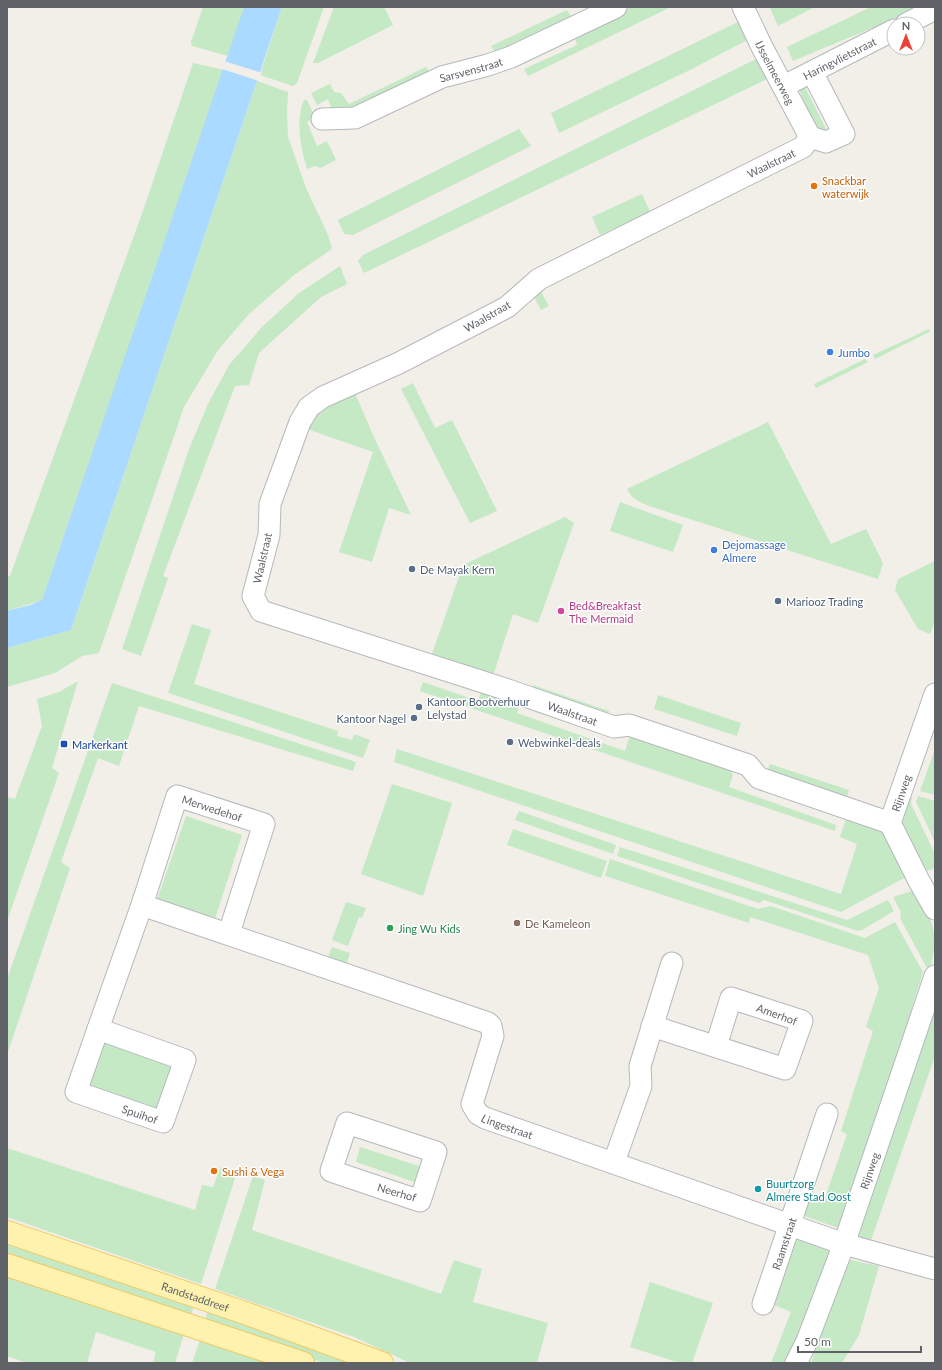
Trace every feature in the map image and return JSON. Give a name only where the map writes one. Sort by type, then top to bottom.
[{"type":"main road","name":"Randstaddreef","points":[[7,1232],[232,1309],[382,1363]]},
{"type":"main road","points":[[7,1265],[303,1363]]},
{"type":"street","name":"Sarsvenstraat","points":[[322,119],[355,118],[442,77],[488,65],[511,57],[616,7]]},
{"type":"street","name":"IJsselmeerweg","points":[[743,7],[762,47],[784,86],[818,139]]},
{"type":"street","points":[[921,16],[935,9]]},
{"type":"street","name":"Haringvlietstraat","points":[[784,86],[886,34]]},
{"type":"street","points":[[812,72],[844,134],[818,139]]},
{"type":"street","name":"Waalstraat","points":[[818,139],[788,156],[539,279],[507,307],[399,363],[323,397],[309,407],[300,422],[270,504],[269,535],[253,596],[261,611],[508,690],[614,727],[629,725],[748,764],[759,778],[890,823]]},
{"type":"street","name":"Rijnweg","points":[[935,694],[890,823],[935,909]]},
{"type":"street","name":"Merwedehof","points":[[144,899],[177,796],[264,824],[229,933]]},
{"type":"street","points":[[144,899],[142,905],[229,933]]},
{"type":"street","name":"Spuihof","points":[[98,1030],[185,1060],[163,1122],[76,1092],[144,899]]},
{"type":"street","name":"Lingestraat","points":[[229,933],[488,1023],[491,1026],[493,1036],[472,1104],[478,1114],[492,1121],[614,1162],[844,1244],[935,1269]]},
{"type":"street","points":[[614,1162],[641,1086],[640,1066],[672,963]]},
{"type":"street","name":"Rijnweg","points":[[796,1363],[807,1341],[844,1244],[935,976]]},
{"type":"street","points":[[652,1026],[716,1046]]},
{"type":"street","name":"Raamstraat","points":[[763,1304],[788,1224],[827,1114]]},
{"type":"street","name":"Neerhof","points":[[347,1123],[436,1152],[420,1201],[331,1171],[347,1123]]},
{"type":"green space","points":[[203,7],[244,7],[228,56],[192,46],[191,42]]},
{"type":"green space","points":[[282,7],[324,7],[297,83],[293,86],[260,75]]},
{"type":"green space","points":[[334,7],[384,7],[393,25],[318,63],[313,63]]},
{"type":"green space","points":[[631,7],[671,7],[528,76],[524,69],[577,45],[574,35]]},
{"type":"green space","points":[[815,7],[778,26],[770,8]]},
{"type":"green space","points":[[871,7],[935,7],[917,16],[886,16],[886,32],[876,37],[872,28],[793,61],[787,47]]},
{"type":"green space","points":[[567,10],[573,20],[497,56],[491,46]]},
{"type":"green space","points":[[740,21],[749,39],[692,69],[559,133],[551,113]]},
{"type":"green space","points":[[758,58],[769,78],[364,273],[358,261],[363,255]]},
{"type":"green space","points":[[193,63],[224,70],[42,600],[7,611],[7,577],[10,576],[144,208]]},
{"type":"green space","points":[[426,67],[431,75],[347,116],[344,107],[332,110],[328,99],[317,105],[311,93],[330,84],[334,92],[341,93],[349,104]]},
{"type":"green space","points":[[257,81],[288,92],[288,137],[306,188],[328,235],[332,249],[294,275],[249,314],[218,350],[184,407],[99,653],[82,656],[55,673],[7,687],[7,648],[71,630]]},
{"type":"green space","points":[[803,83],[828,133],[817,133],[799,89]]},
{"type":"green space","points":[[304,100],[307,100],[315,117],[307,122],[317,146],[327,141],[336,160],[320,168],[315,166],[307,169],[303,153],[299,125],[301,108]]},
{"type":"green space","points":[[519,129],[531,146],[353,235],[344,234],[338,220]]},
{"type":"green space","points":[[642,194],[650,212],[600,235],[592,217]]},
{"type":"green space","points":[[340,266],[347,284],[321,297],[259,353],[249,385],[235,386],[163,576],[168,578],[141,656],[122,649],[189,449],[208,404],[229,365],[263,326],[299,293]]},
{"type":"green space","points":[[544,285],[542,294],[549,306],[541,310],[534,297],[529,294]]},
{"type":"green space","points":[[929,329],[931,331],[875,359],[873,355]]},
{"type":"green space","points":[[865,359],[868,362],[816,388],[814,384]]},
{"type":"green space","points":[[413,383],[435,428],[452,420],[497,511],[470,523],[401,389]]},
{"type":"green space","points":[[355,393],[411,515],[389,508],[372,562],[339,552],[373,452],[307,429],[315,408]]},
{"type":"green space","points":[[768,422],[831,544],[866,529],[883,563],[878,579],[649,506],[636,500],[627,489]]},
{"type":"green space","points":[[620,502],[683,525],[673,552],[610,531]]},
{"type":"green space","points":[[565,517],[574,523],[538,623],[513,614],[493,676],[432,654],[463,565]]},
{"type":"green space","points":[[935,561],[935,621],[930,634],[918,629],[895,590],[898,579]]},
{"type":"green space","points":[[192,624],[211,630],[194,684],[338,731],[337,736],[352,740],[354,734],[370,740],[363,758],[168,693]]},
{"type":"green space","points":[[78,681],[52,768],[59,773],[7,921],[7,797],[15,799],[42,726],[37,699],[59,692]]},
{"type":"green space","points":[[423,682],[478,701],[482,690],[520,702],[517,713],[625,751],[629,738],[639,735],[729,765],[733,775],[729,787],[836,825],[835,831],[420,691]]},
{"type":"green space","points":[[112,683],[356,762],[353,771],[139,706],[119,766],[98,758],[61,862],[70,868],[7,1055],[7,979]]},
{"type":"green space","points":[[533,685],[609,711],[607,717],[531,691]]},
{"type":"green space","points":[[658,695],[741,723],[737,736],[654,709]]},
{"type":"green space","points":[[397,749],[841,894],[857,844],[840,837],[848,813],[883,828],[908,876],[841,912],[394,762]]},
{"type":"green space","points":[[935,749],[935,795],[920,791]]},
{"type":"green space","points":[[770,764],[849,790],[847,797],[767,771]]},
{"type":"green space","points":[[392,784],[452,803],[423,896],[361,874]]},
{"type":"green space","points":[[918,796],[935,801],[935,842],[916,802]]},
{"type":"green space","points":[[912,797],[911,804],[935,854],[935,868],[924,872],[901,824],[906,803]]},
{"type":"green space","points":[[519,811],[616,845],[613,854],[515,820]]},
{"type":"green space","points":[[186,816],[242,835],[215,919],[157,900]]},
{"type":"green space","points":[[513,829],[607,861],[601,878],[507,845]]},
{"type":"green space","points":[[620,847],[847,920],[888,900],[894,911],[858,931],[764,900],[759,903],[617,856]]},
{"type":"green space","points":[[610,859],[758,909],[771,906],[865,938],[895,922],[923,972],[907,1024],[910,1033],[844,1222],[838,1228],[799,1214],[809,1192],[825,1198],[847,1134],[841,1131],[873,1031],[866,1027],[879,988],[868,955],[750,917],[749,923],[605,876]]},
{"type":"green space","points":[[918,889],[928,912],[933,929],[934,947],[929,972],[900,918],[901,912],[893,897]]},
{"type":"green space","points":[[346,902],[366,908],[362,918],[359,917],[348,946],[332,940]]},
{"type":"green space","points":[[332,947],[350,953],[345,969],[326,963]]},
{"type":"green space","points":[[935,1002],[935,1056],[870,1243],[855,1234]]},
{"type":"green space","points":[[103,1038],[174,1063],[158,1110],[86,1086]]},
{"type":"green space","points":[[360,1147],[425,1168],[420,1184],[356,1162]]},
{"type":"green space","points":[[7,1148],[195,1210],[202,1185],[213,1187],[221,1167],[237,1172],[201,1284],[7,1217]]},
{"type":"green space","points":[[253,1176],[265,1180],[252,1230],[441,1294],[454,1260],[482,1269],[473,1302],[548,1323],[537,1363],[410,1363],[354,1337],[215,1289]]},
{"type":"green space","points":[[794,1232],[830,1247],[831,1257],[789,1363],[771,1363],[791,1312],[772,1304]]},
{"type":"green space","points":[[7,1239],[194,1305],[191,1316],[7,1253]]},
{"type":"green space","points":[[851,1260],[879,1266],[859,1335],[842,1363],[811,1363],[846,1262]]},
{"type":"green space","points":[[7,1272],[184,1334],[175,1363],[153,1363],[156,1352],[96,1332],[87,1363],[27,1363],[7,1356]]},
{"type":"green space","points":[[650,1282],[713,1303],[692,1363],[680,1363],[630,1347]]},
{"type":"green space","points":[[208,1310],[367,1363],[324,1363],[205,1321]]},
{"type":"green space","points":[[200,1340],[278,1363],[192,1363]]},
{"type":"water","points":[[244,7],[282,7],[71,630],[7,648],[7,611],[42,600]]},
{"type":"pier","points":[[224,61],[262,73],[259,81],[222,69]]},
{"type":"place","name":"Snackbar waterwijk","points":[[814,186]]},
{"type":"place","name":"Jumbo","points":[[830,352]]},
{"type":"place","name":"Dejomassage Almere","points":[[714,550]]},
{"type":"place","name":"De Mayak Kern","points":[[412,569]]},
{"type":"place","name":"Mariooz Trading","points":[[778,601]]},
{"type":"place","name":"Bed&Breakfast The Mermaid","points":[[561,611]]},
{"type":"place","name":"Kantoor Bootverhuur Lelystad","points":[[419,707]]},
{"type":"place","name":"Kantoor Nagel","points":[[414,718]]},
{"type":"place","name":"Webwinkel-deals","points":[[510,742]]},
{"type":"place","name":"Markerkant","points":[[64,744]]},
{"type":"place","name":"De Kameleon","points":[[517,923]]},
{"type":"place","name":"Jing Wu Kids","points":[[390,928]]},
{"type":"place","name":"Sushi & Vega","points":[[214,1171]]},
{"type":"place","name":"Buurtzorg Almere Stad Oost","points":[[758,1189]]}]
